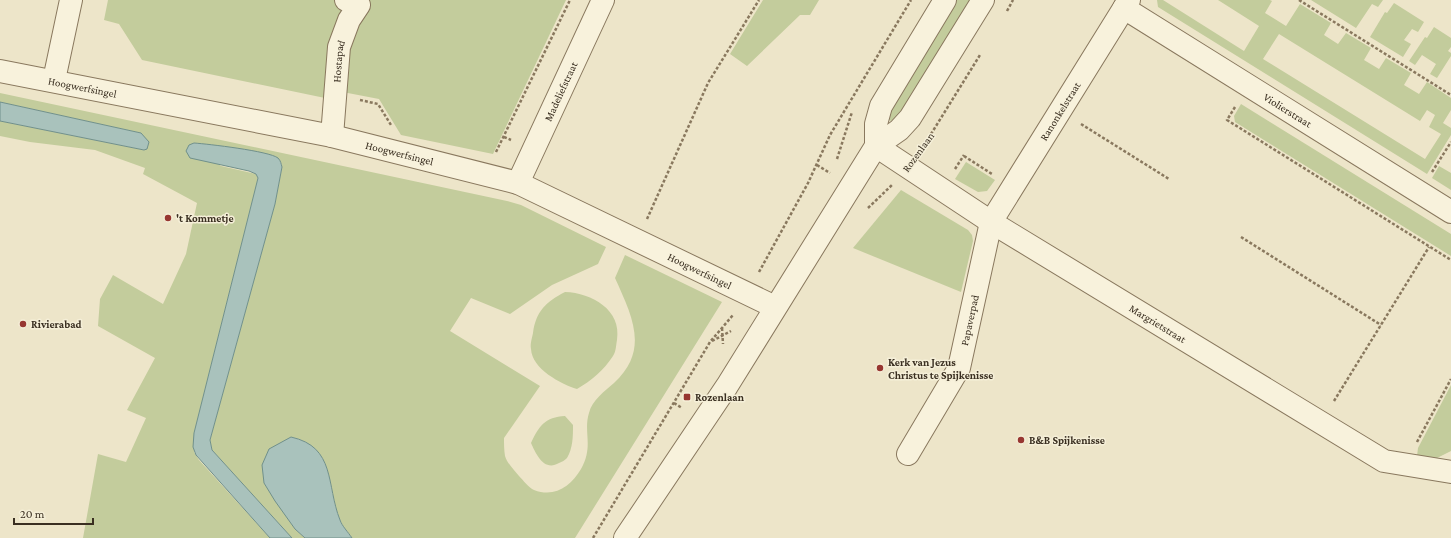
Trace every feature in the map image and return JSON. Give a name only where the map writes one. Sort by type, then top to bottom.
[{"type":"street","points":[[54,80],[71,0]]},
{"type":"street","name":"Hostapad","points":[[332,136],[339,47],[349,20],[359,5],[346,0]]},
{"type":"street","name":"Madeliefstraat","points":[[518,183],[603,0]]},
{"type":"street","points":[[876,146],[876,124],[881,106],[945,0]]},
{"type":"street","points":[[625,538],[706,418],[876,146],[899,130],[910,118],[983,0]]},
{"type":"street","name":"Violierstraat","points":[[1126,4],[1247,85],[1451,212]]},
{"type":"street","name":"Ranonkelstraat","points":[[992,222],[1126,4]]},
{"type":"street","name":"Hoogwerfsingel","points":[[0,71],[54,80],[332,136],[518,183],[775,307]]},
{"type":"street","name":"Margrietstraat","points":[[876,146],[992,222],[1384,461],[1451,472]]},
{"type":"street","name":"Papaverpad","points":[[908,454],[959,368],[992,222]]},
{"type":"path","points":[[486,175],[570,0]]},
{"type":"path","points":[[636,241],[708,83],[759,0]]},
{"type":"path","points":[[593,538],[710,342],[750,295],[759,271],[808,183],[830,135],[912,0]]},
{"type":"path","points":[[1006,13],[1013,0]]},
{"type":"path","points":[[1299,0],[1451,95]]},
{"type":"path","name":"Rozenlaan","points":[[864,213],[909,168],[968,78],[982,52]]},
{"type":"path","points":[[1247,85],[1227,120],[1451,260]]},
{"type":"path","points":[[1060,111],[1169,179]]},
{"type":"path","points":[[1420,193],[1451,142]]},
{"type":"path","points":[[1241,237],[1382,325]]},
{"type":"path","points":[[1321,422],[1429,247]]},
{"type":"path","points":[[1411,465],[1415,446],[1451,379]]},
{"type":"green space","points":[[108,0],[566,0],[493,154],[401,135],[379,99],[327,89],[325,98],[142,60],[119,24],[104,20]]},
{"type":"green space","points":[[763,0],[819,0],[810,15],[800,15],[747,66],[730,54]]},
{"type":"green space","points":[[954,0],[974,0],[904,113],[891,121],[888,119],[888,106]]},
{"type":"green space","points":[[1157,0],[1163,0],[1244,51],[1259,26],[1218,0],[1270,0],[1272,1],[1265,13],[1286,26],[1300,4],[1331,23],[1324,35],[1338,44],[1346,33],[1371,48],[1364,60],[1379,69],[1386,58],[1411,73],[1404,85],[1419,94],[1427,82],[1451,98],[1451,110],[1443,123],[1451,128],[1451,135],[1427,174],[1158,7]],"holes":[[[1279,34],[1420,121],[1427,110],[1435,115],[1429,127],[1441,134],[1425,159],[1263,59]]]},
{"type":"green space","points":[[1311,0],[1383,0],[1378,7],[1372,4],[1356,28]]},
{"type":"green space","points":[[1394,3],[1424,22],[1418,32],[1412,29],[1404,40],[1411,44],[1403,57],[1370,37],[1385,12],[1387,13]]},
{"type":"green space","points":[[1434,27],[1451,38],[1451,47],[1448,51],[1451,53],[1451,56],[1437,78],[1430,74],[1436,64],[1422,55],[1415,65],[1409,61],[1425,37],[1427,38]]},
{"type":"green space","points":[[0,93],[507,201],[521,205],[606,247],[598,264],[552,285],[510,314],[471,298],[450,331],[540,386],[504,438],[505,456],[507,461],[524,482],[534,490],[549,492],[562,489],[577,475],[585,461],[587,453],[587,420],[591,408],[599,396],[625,371],[632,358],[635,345],[632,319],[615,278],[625,255],[722,302],[575,538],[352,538],[340,520],[323,459],[316,450],[305,442],[291,437],[264,483],[295,529],[305,538],[292,538],[212,450],[210,440],[275,204],[282,167],[281,163],[274,156],[194,143],[192,144],[221,166],[256,174],[258,178],[194,433],[194,452],[199,460],[270,538],[83,538],[98,454],[126,462],[146,418],[127,410],[155,358],[98,326],[100,299],[113,275],[163,304],[186,254],[197,203],[143,174],[145,168],[95,150],[30,142],[0,136],[0,121],[144,150],[141,133],[0,102]]},
{"type":"green space","points":[[1241,104],[1451,234],[1451,256],[1235,122],[1234,116]]},
{"type":"green space","points":[[966,162],[995,180],[987,191],[978,192],[955,179]]},
{"type":"green space","points":[[1439,166],[1451,173],[1451,190],[1432,178]]},
{"type":"green space","points":[[901,190],[968,230],[972,235],[973,241],[961,292],[853,248]]},
{"type":"green space","points":[[565,292],[585,296],[603,305],[615,320],[617,329],[616,348],[613,356],[597,375],[577,389],[548,375],[536,363],[531,347],[534,325],[539,313],[547,304]]},
{"type":"green space","points":[[1451,385],[1451,451],[1437,458],[1417,456],[1418,448]]},
{"type":"green space","points":[[565,416],[573,425],[572,446],[567,458],[554,465],[545,464],[538,457],[531,443],[540,427],[548,420]]},
{"type":"water","points":[[0,102],[141,133],[149,142],[147,149],[144,150],[0,121]]},
{"type":"water","points":[[194,143],[238,148],[263,153],[278,158],[281,162],[282,167],[275,204],[210,440],[212,450],[292,538],[270,538],[196,455],[193,447],[194,433],[258,178],[256,174],[249,171],[190,158],[186,151],[189,145]]},
{"type":"water","points":[[291,437],[305,442],[316,449],[323,458],[340,520],[352,538],[305,538],[295,529],[264,483],[262,465],[269,449]]},
{"type":"place","name":"'t Kommetje","points":[[168,218]]},
{"type":"place","name":"Rivierabad","points":[[23,324]]},
{"type":"place","name":"Kerk van Jezus Christus te Spijkenisse","points":[[880,368]]},
{"type":"place","name":"Rozenlaan","points":[[687,397]]},
{"type":"place","name":"B&B Spijkenisse","points":[[1021,440]]}]
